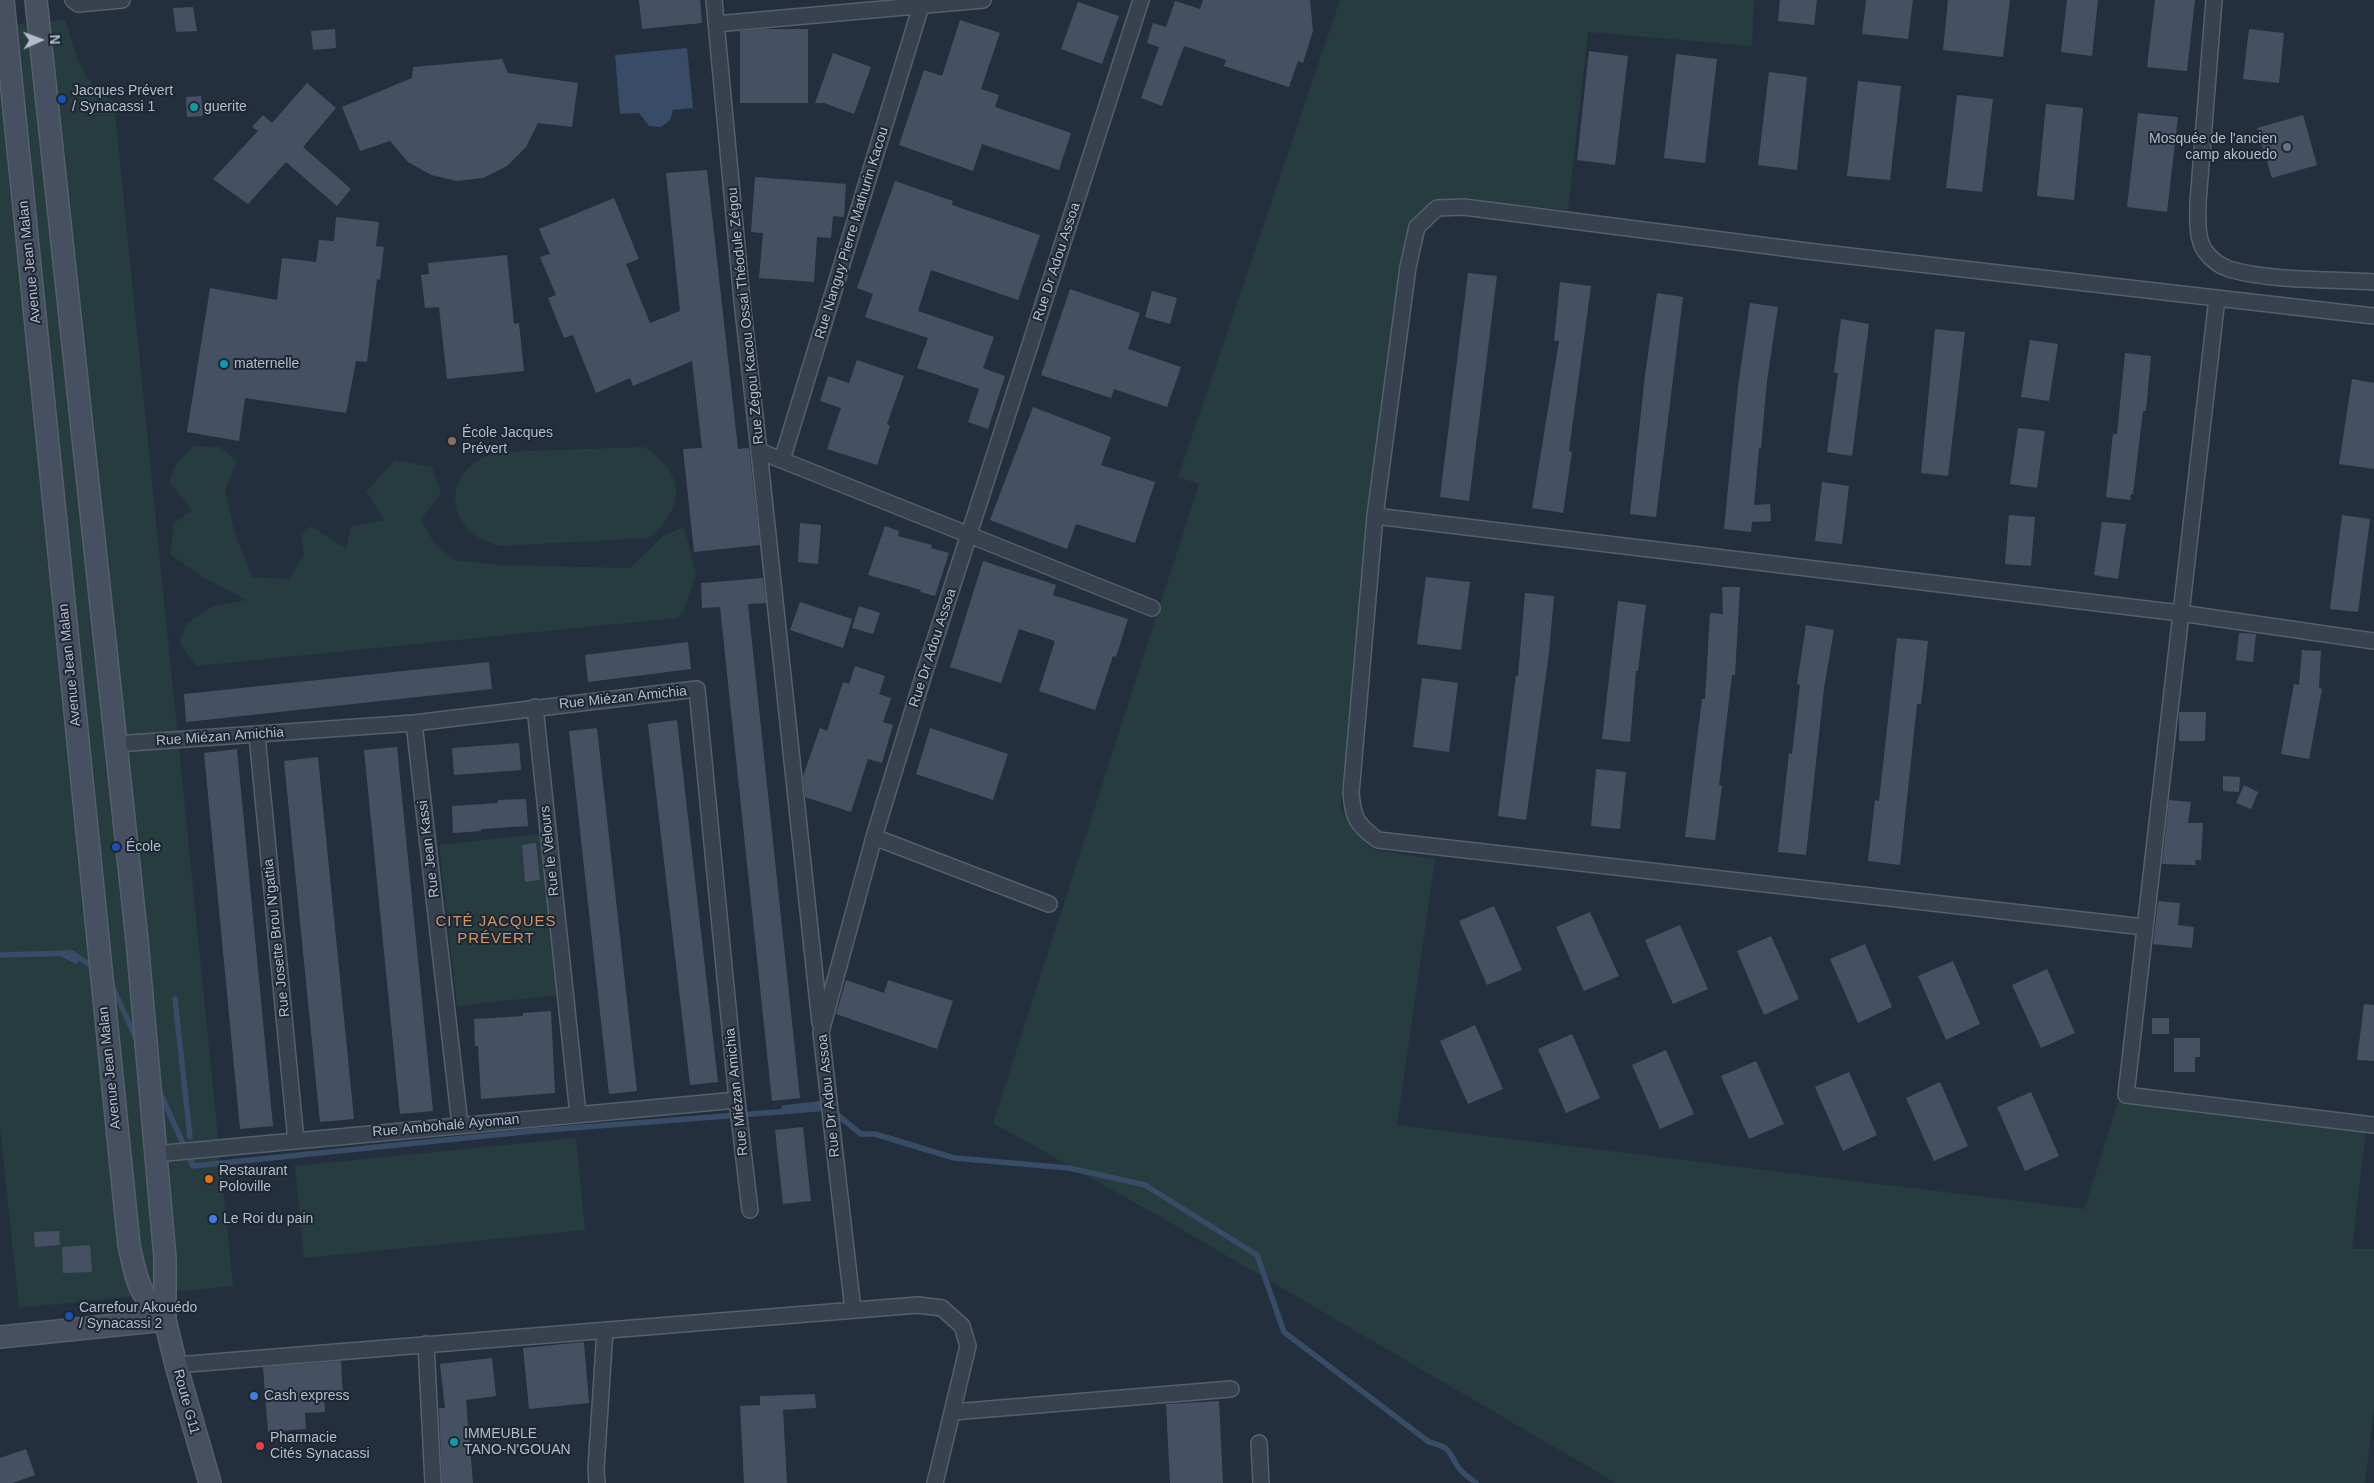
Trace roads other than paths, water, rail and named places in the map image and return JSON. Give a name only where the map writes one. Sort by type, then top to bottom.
[{"type":"main road","name":"Avenue Jean Malan","points":[[3,0],[129,1245],[136,1276],[146,1301],[165,1320]]},
{"type":"main road","points":[[0,1337],[165,1320],[165,1258],[137,940],[36,0]]},
{"type":"main road","name":"Route G11","points":[[165,1320],[210,1483]]},
{"type":"street","points":[[76,2],[122,0]]},
{"type":"street","name":"Rue Zégou Kacou Ossai Théodule Zégou","points":[[714,0],[742,301],[759,451],[1152,608]]},
{"type":"street","points":[[716,24],[983,0]]},
{"type":"street","name":"Rue Dr Adou Assoa","points":[[853,1310],[821,1032],[874,837],[1141,0]]},
{"type":"street","points":[[2214,0],[2198,202],[2198,232],[2204,250],[2214,261],[2229,268],[2267,275],[2374,282]]},
{"type":"street","name":"Rue Nanguy Pierre Mathurin Kacou","points":[[782,460],[922,6]]},
{"type":"street","points":[[2144,927],[1378,840],[1362,828],[1353,814],[1351,793],[1375,516],[1408,267],[1417,227],[1437,208],[1464,207],[1844,255],[2374,316]]},
{"type":"street","points":[[2217,298],[2126,1095],[2374,1125]]},
{"type":"street","points":[[759,451],[821,1032]]},
{"type":"street","points":[[1375,516],[2180,613],[2374,641]]},
{"type":"street","name":"Rue Miézan Amichia","points":[[116,744],[414,723],[697,689],[737,1100],[750,1210]]},
{"type":"street","name":"Rue le Velours","points":[[535,707],[578,1114]]},
{"type":"street","name":"Rue Jean Kassi","points":[[414,723],[460,1124]]},
{"type":"street","name":"Rue Josette Brou N'gattia","points":[[257,734],[296,1140]]},
{"type":"street","points":[[874,837],[1049,904]]},
{"type":"street","name":"Rue Ambohalé Ayoman","points":[[155,1154],[460,1124],[737,1100]]},
{"type":"street","points":[[176,1365],[918,1305],[942,1308],[962,1326],[968,1346],[935,1483]]},
{"type":"street","points":[[597,1483],[596,1469],[604,1330]]},
{"type":"street","points":[[426,1344],[433,1483]]},
{"type":"street","points":[[953,1412],[1231,1389]]},
{"type":"street","points":[[1260,1443],[1261,1483]]},
{"type":"water","points":[[687,48],[693,108],[673,110],[670,120],[661,127],[649,126],[639,113],[620,114],[615,55]]},
{"type":"waterway","points":[[0,955],[72,953],[96,969]]},
{"type":"waterway","points":[[62,954],[76,961]]},
{"type":"waterway","points":[[111,983],[137,1041]]},
{"type":"waterway","points":[[175,999],[190,1137]]},
{"type":"waterway","points":[[158,1088],[193,1166],[533,1131],[829,1108],[861,1134],[875,1134],[954,1158],[1069,1168],[1145,1185],[1257,1255],[1284,1332],[1429,1442],[1448,1450],[1460,1469],[1476,1483]]},
{"type":"waterway","points":[[784,1108],[819,1104]]},
{"type":"place","name":"Jacques Prévert / Synacassi 1","points":[[62,99]]},
{"type":"place","name":"guerite","points":[[194,107]]},
{"type":"place","name":"Mosquée de l'ancien camp akouedo","points":[[2287,147]]},
{"type":"place","name":"maternelle","points":[[224,364]]},
{"type":"place","name":"École Jacques Prévert","points":[[452,441]]},
{"type":"place","name":"École","points":[[116,847]]},
{"type":"place","name":"Restaurant Poloville","points":[[209,1179]]},
{"type":"place","name":"Le Roi du pain","points":[[213,1219]]},
{"type":"place","name":"Carrefour Akouédo / Synacassi 2","points":[[69,1316]]},
{"type":"place","name":"Cash express","points":[[254,1396]]},
{"type":"place","name":"IMMEUBLE TANO-N'GOUAN","points":[[454,1442]]},
{"type":"place","name":"Pharmacie Cités Synacassi","points":[[260,1446]]},
{"type":"district","name":"CITÉ JACQUES PRÉVERT","points":[[496,930]]}]
